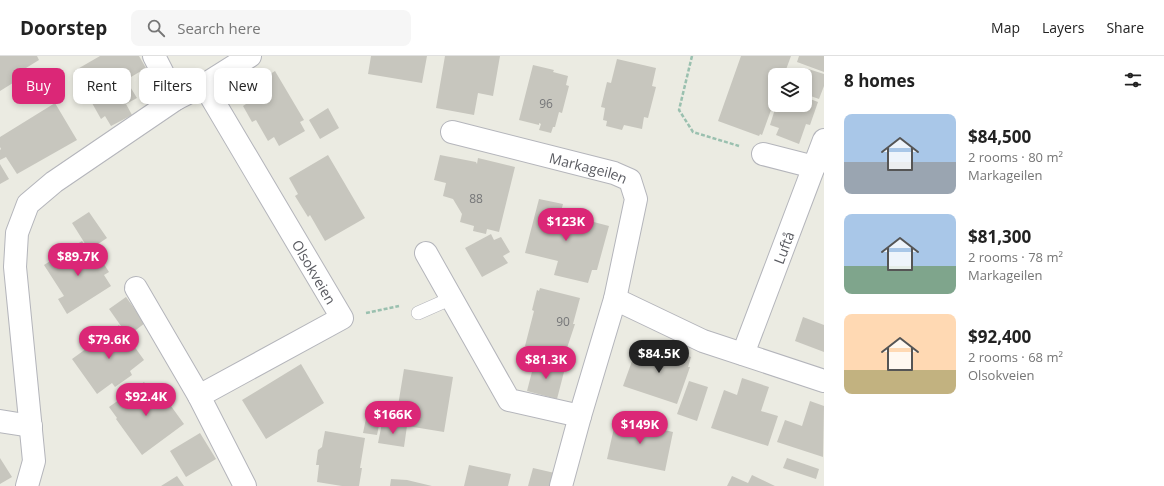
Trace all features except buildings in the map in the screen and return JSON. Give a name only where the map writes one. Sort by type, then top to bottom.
[{"type":"street","points":[[154,56],[160,68]]},
{"type":"street","points":[[206,84],[250,56]]},
{"type":"street","name":"Olsokveien","points":[[198,396],[342,318],[206,88]]},
{"type":"street","points":[[26,486],[34,461],[14,267],[17,232],[28,204],[54,182],[169,104]]},
{"type":"street","name":"Markageilen","points":[[452,132],[614,173],[630,180],[636,199],[615,299],[580,416],[562,486]]},
{"type":"street","name":"Luftå","points":[[743,354],[824,140]]},
{"type":"street","points":[[763,154],[814,167]]},
{"type":"street","points":[[426,253],[509,400],[580,416]]},
{"type":"street","points":[[136,288],[198,396],[244,486]]},
{"type":"street","points":[[615,299],[703,341],[824,381]]},
{"type":"street","points":[[0,421],[31,426]]},
{"type":"lane","points":[[418,313],[452,298]]},
{"type":"path","points":[[692,56],[679,110],[693,132],[763,154]]},
{"type":"path","points":[[342,318],[398,306],[418,313]]}]
